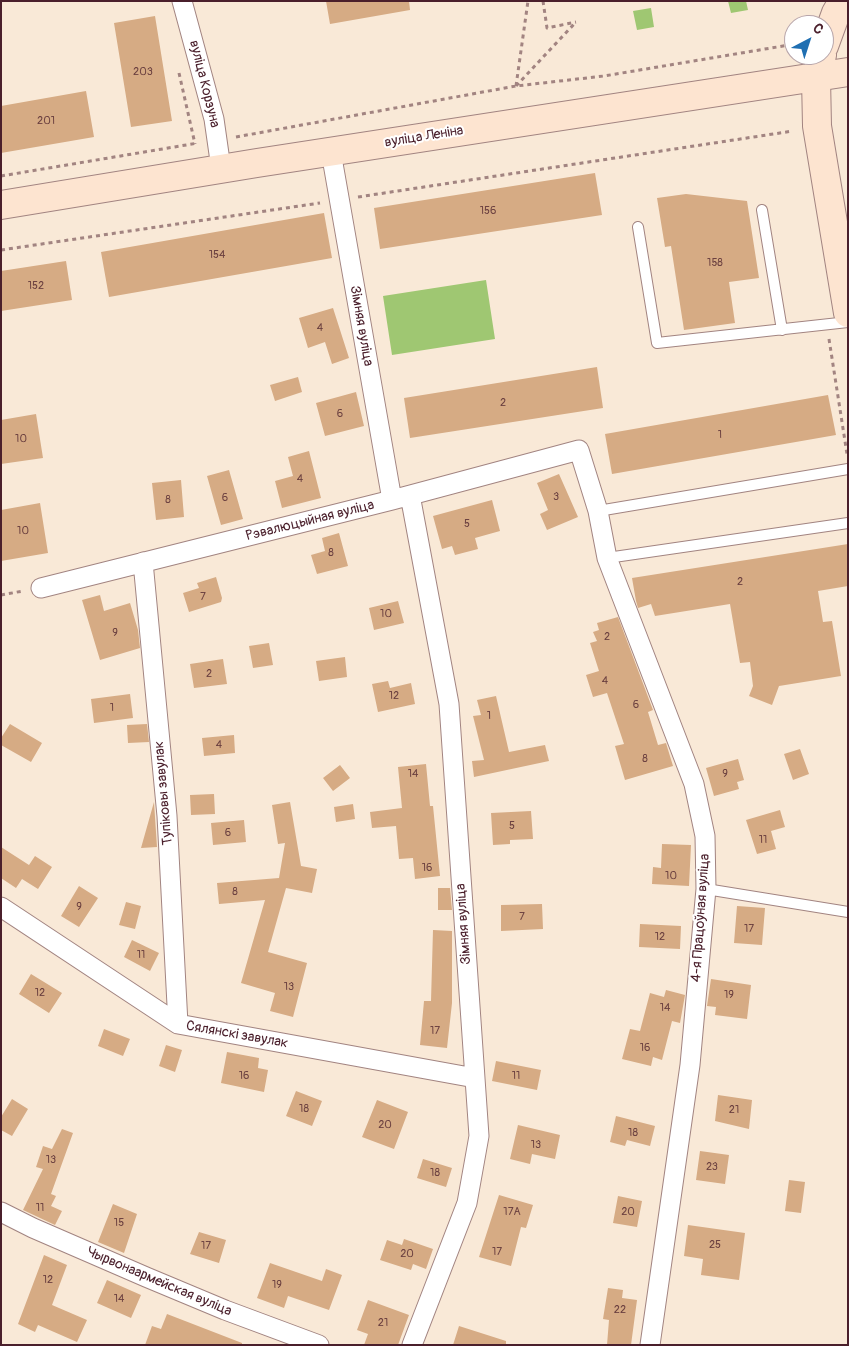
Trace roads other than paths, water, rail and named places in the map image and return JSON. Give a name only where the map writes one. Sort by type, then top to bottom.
[{"type":"main road","points":[[834,18],[843,1]]},
{"type":"main road","points":[[819,66],[817,126],[848,313]]},
{"type":"main road","name":"вуліца Леніна","points":[[1,205],[221,168],[332,152],[819,66],[848,72]]},
{"type":"street","name":"вуліца Корзуна","points":[[182,1],[214,119],[221,168]]},
{"type":"street","name":"Зімняя вуліца","points":[[332,152],[340,200],[401,498],[449,704],[479,1136],[467,1203],[412,1345]]},
{"type":"street","name":"Рэвалюцыйная вуліца","points":[[41,588],[401,498],[579,450]]},
{"type":"street","name":"4-я Працоўная вуліца","points":[[579,450],[598,511],[607,558],[694,784],[705,836],[706,889],[690,1065],[650,1345]]},
{"type":"street","name":"Тупіковы завулак","points":[[143,562],[167,816],[178,1024]]},
{"type":"street","name":"Сялянскі завулак","points":[[1,907],[178,1024],[475,1078]]},
{"type":"street","name":"Чырвонаармейская вуліца","points":[[1,1212],[33,1228],[164,1285],[319,1345]]},
{"type":"lane","points":[[762,210],[782,330]]},
{"type":"lane","points":[[638,227],[657,343],[848,322]]},
{"type":"lane","points":[[598,511],[848,469]]},
{"type":"lane","points":[[607,558],[848,523]]},
{"type":"lane","points":[[706,889],[848,912]]}]
